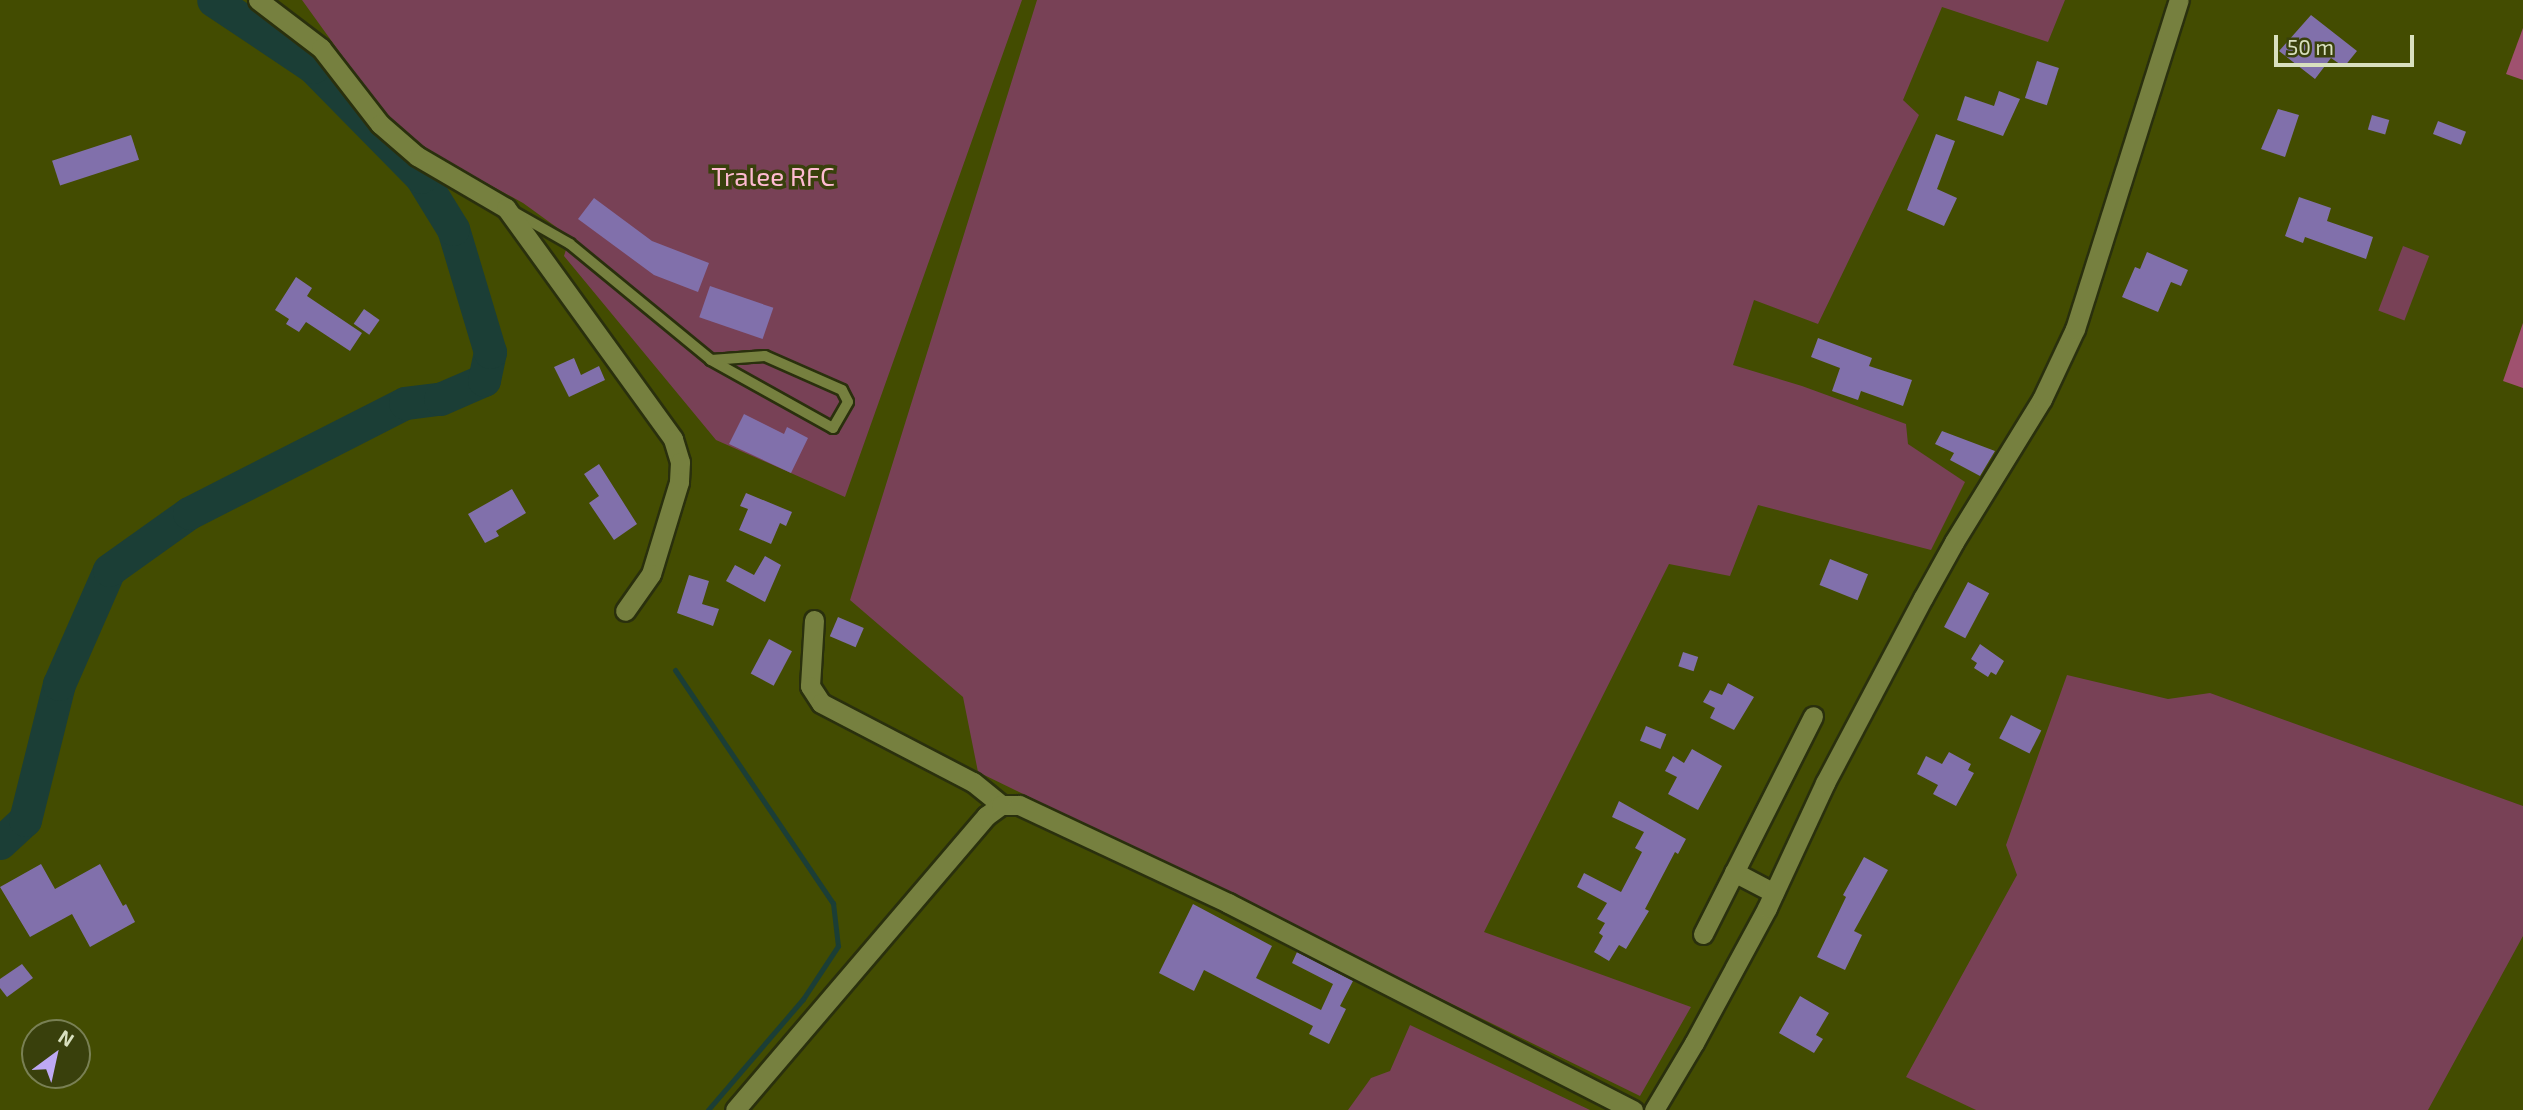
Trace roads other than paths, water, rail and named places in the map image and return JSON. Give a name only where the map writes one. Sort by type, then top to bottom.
[{"type":"street","points":[[258,0],[321,48],[380,124],[417,156],[506,208],[673,439],[680,462],[676,494],[650,574],[625,611]]},
{"type":"street","points":[[1654,1110],[1694,1043],[1773,893],[1825,783],[1923,598],[1954,542],[2042,399],[2075,329],[2179,0]]},
{"type":"street","points":[[814,620],[810,686],[821,703],[973,782],[1002,805]]},
{"type":"street","points":[[1703,934],[1813,716]]},
{"type":"street","points":[[735,1110],[986,816],[1002,805],[1019,805],[1228,903],[1633,1110]]},
{"type":"street","points":[[1734,872],[1773,893]]},
{"type":"lane","points":[[506,208],[570,244],[711,359],[833,428],[848,402],[842,390],[765,356],[711,359]]},
{"type":"waterway","points":[[0,843],[25,820],[59,684],[109,570],[189,513],[405,403],[440,399],[484,380],[490,352],[453,229],[421,177],[313,67],[213,0]]},
{"type":"waterway","points":[[675,670],[833,903],[838,946],[803,999],[708,1110]]},
{"type":"park label","name":"Tralee RFC","points":[[773,176]]}]
